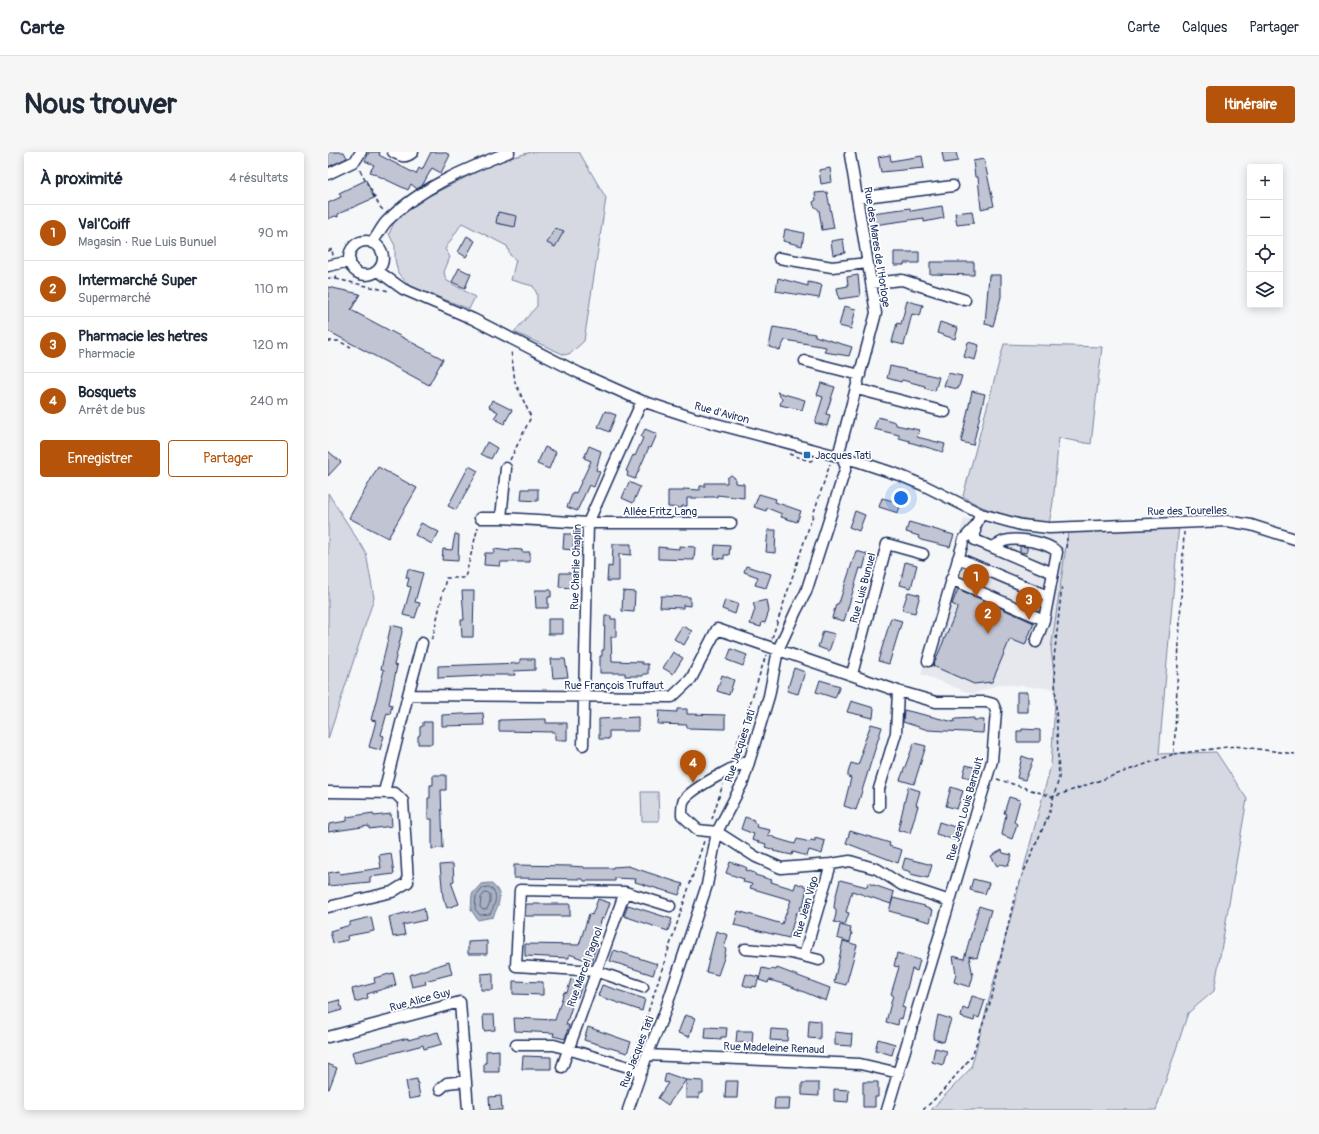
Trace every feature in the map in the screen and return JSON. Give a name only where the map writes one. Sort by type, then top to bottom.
[{"type":"street","points":[[328,174],[355,161],[361,152]]},
{"type":"street","points":[[393,152],[401,156],[408,156],[413,152]]},
{"type":"street","points":[[372,242],[386,223],[410,202],[449,177],[509,152]]},
{"type":"street","name":"Rue des Mares de l'Horloge","points":[[841,458],[839,452],[876,313],[850,155]]},
{"type":"street","points":[[857,198],[953,186]]},
{"type":"street","points":[[361,242],[372,242],[377,245],[383,255],[381,266],[378,271],[368,275],[363,275],[354,269],[350,261],[350,254],[356,245],[361,242]]},
{"type":"street","points":[[779,258],[832,267],[867,263]]},
{"type":"street","points":[[328,266],[350,261]]},
{"type":"street","name":"Rue d'Aviron","points":[[378,271],[403,289],[473,319],[572,370],[642,402],[899,475],[925,486],[981,514],[1021,525],[1049,528],[1072,526]]},
{"type":"street","points":[[872,283],[902,280],[965,300]]},
{"type":"street","points":[[805,361],[860,375]]},
{"type":"street","points":[[857,389],[945,412]]},
{"type":"street","name":"Rue Charlie Chaplin","points":[[583,745],[588,523],[642,402]]},
{"type":"street","name":"Rue Jacques Tati","points":[[628,1110],[647,1055],[664,1014],[707,885],[718,832],[743,782],[769,696],[778,650],[806,592],[845,471],[846,467],[841,458]]},
{"type":"street","points":[[501,518],[506,468]]},
{"type":"street","points":[[928,661],[951,578],[964,539],[975,528],[981,514]]},
{"type":"street","name":"Allée Fritz Lang","points":[[480,518],[588,523],[731,523]]},
{"type":"street","name":"Rue des Tourelles","points":[[1072,526],[1227,521],[1251,525],[1295,539]]},
{"type":"street","points":[[975,528],[975,540],[1053,573]]},
{"type":"street","points":[[992,547],[1005,541],[1033,541],[1054,548],[1057,552],[1044,620],[1036,642]]},
{"type":"street","name":"Rue Luis Bunuel","points":[[852,674],[887,544],[923,554]]},
{"type":"street","points":[[958,558],[1048,596]]},
{"type":"street","points":[[951,578],[1044,620]]},
{"type":"street","name":"Rue François Truffaut","points":[[408,695],[584,698],[672,697],[691,679],[717,629],[778,650]]},
{"type":"street","points":[[384,792],[422,643]]},
{"type":"street","name":"Rue Jean Louis Barrault","points":[[778,650],[852,674],[898,691],[936,702],[986,702],[993,704],[996,711],[992,761],[988,776],[887,1110]]},
{"type":"street","points":[[879,806],[879,789],[896,733],[898,691]]},
{"type":"street","points":[[749,760],[728,769],[689,794],[683,802],[682,815],[698,830],[718,832],[756,857],[781,868],[850,861],[877,869],[902,884],[950,901]]},
{"type":"street","points":[[328,792],[395,793],[403,801],[408,882],[392,892],[328,907]]},
{"type":"street","name":"Rue Jean Vigo","points":[[804,956],[831,864]]},
{"type":"street","points":[[643,987],[596,971],[516,966],[520,890],[625,892],[670,906]]},
{"type":"street","name":"Rue Marcel Pagnol","points":[[562,1067],[625,892]]},
{"type":"street","name":"Rue Jean Vigo","points":[[745,949],[791,953],[818,960]]},
{"type":"street","name":"Rue Alice Guy","points":[[328,1037],[460,1002],[468,1110]]},
{"type":"street","points":[[516,1045],[554,1046],[642,1070]]},
{"type":"street","name":"Rue Madeleine Renaud","points":[[647,1055],[860,1064],[899,1073]]},
{"type":"street","points":[[440,1089],[447,1083],[466,1081]]},
{"type":"path","points":[[355,161],[380,207],[392,217]]},
{"type":"path","points":[[328,341],[338,340],[351,346]]},
{"type":"path","points":[[506,468],[531,418],[515,382],[511,346]]},
{"type":"path","points":[[422,643],[433,637],[446,578],[466,578],[480,518]]},
{"type":"path","points":[[1174,754],[1185,522]]},
{"type":"path","points":[[1065,550],[1072,526]]},
{"type":"path","points":[[923,1110],[942,1092],[972,1056],[992,997],[1016,890],[1049,814],[1058,778],[1054,659],[1062,581]]},
{"type":"path","points":[[988,776],[1053,797],[1174,754],[1235,746],[1295,754]]},
{"type":"shaded area","points":[[531,152],[579,152],[606,198],[584,341],[571,353],[565,355],[514,332],[537,306],[537,294],[533,286],[511,280],[516,260],[510,255],[507,246],[462,223],[445,249],[450,257],[444,272],[446,280],[475,297],[469,309],[410,286],[398,273],[395,259],[395,246],[389,234],[395,220],[417,202],[494,163]]},
{"type":"shaded area","points":[[1004,344],[1102,347],[1091,444],[1059,438],[1053,502],[1049,523],[1015,517],[993,511],[963,496]]},
{"type":"shaded area","points":[[328,493],[366,553],[374,598],[328,739]]},
{"type":"shaded area","points":[[964,518],[1035,534],[1068,533],[1051,649],[1056,689],[1001,684],[972,694],[921,674]]},
{"type":"shaded area","points":[[1179,524],[1159,754],[1216,752],[1247,799],[1214,991],[1188,1013],[1156,1110],[931,1110],[971,1068],[1051,765],[1056,689],[1051,649],[1068,533]]},
{"type":"shaded area","points":[[641,792],[658,792],[659,821],[642,821]]},
{"type":"water","points":[[490,883],[498,890],[499,903],[493,917],[478,920],[471,910],[472,894],[481,884]]},
{"type":"building","points":[[328,152],[344,152],[347,158],[328,167]]},
{"type":"building","points":[[369,152],[380,152],[379,155],[416,174],[419,168],[422,170],[431,152],[444,152],[450,155],[441,173],[432,168],[422,186],[417,189],[411,184],[408,190],[370,172],[374,165],[365,161]]},
{"type":"building","points":[[942,152],[956,152],[958,161],[944,163]]},
{"type":"building","points":[[890,155],[891,161],[922,156],[924,168],[881,172],[878,157]]},
{"type":"building","points":[[984,159],[994,206],[981,209],[978,177],[975,177],[973,161]]},
{"type":"building","points":[[830,168],[832,182],[821,184],[819,170]]},
{"type":"building","points":[[366,180],[374,198],[338,214],[338,217],[335,216],[328,219],[328,203],[341,197],[339,193]]},
{"type":"building","points":[[827,192],[834,228],[822,230],[819,210],[814,206],[813,202],[816,200],[815,193]]},
{"type":"building","points":[[942,206],[944,218],[924,222],[924,218],[874,225],[872,213],[910,208],[911,211]]},
{"type":"building","points":[[972,211],[974,223],[957,225],[955,213]]},
{"type":"building","points":[[498,212],[517,216],[515,227],[496,223]]},
{"type":"building","points":[[555,228],[564,231],[555,247],[547,243]]},
{"type":"building","points":[[785,229],[804,233],[802,246],[783,241]]},
{"type":"building","points":[[467,236],[475,241],[466,257],[458,252]]},
{"type":"building","points":[[843,239],[845,253],[833,255],[831,241]]},
{"type":"building","points":[[894,252],[919,252],[919,263],[894,265]]},
{"type":"building","points":[[930,262],[974,262],[974,275],[930,274]]},
{"type":"building","points":[[459,268],[471,274],[465,288],[452,282]]},
{"type":"building","points":[[858,275],[860,296],[839,299],[837,288],[848,286],[847,277]]},
{"type":"building","points":[[989,275],[1001,275],[1001,297],[993,326],[985,324]]},
{"type":"building","points":[[778,278],[808,286],[808,282],[822,285],[819,298],[776,291]]},
{"type":"building","points":[[328,287],[360,294],[351,310],[443,359],[429,385],[328,331]]},
{"type":"building","points":[[907,301],[923,305],[920,316],[912,314],[904,345],[892,342],[897,323],[901,324]]},
{"type":"building","points":[[844,306],[856,309],[851,329],[839,326]]},
{"type":"building","points":[[940,322],[958,328],[955,339],[937,333]]},
{"type":"building","points":[[773,327],[815,334],[815,336],[852,347],[849,356],[824,352],[826,347],[785,340],[780,350],[769,347]]},
{"type":"building","points":[[968,342],[979,345],[975,360],[964,357]]},
{"type":"building","points":[[890,366],[939,377],[935,391],[924,388],[925,386],[887,378]]},
{"type":"building","points":[[948,373],[962,376],[958,389],[944,386]]},
{"type":"building","points":[[821,383],[835,387],[826,414],[830,415],[827,426],[815,423],[823,397],[817,395]]},
{"type":"building","points":[[972,391],[985,394],[973,445],[961,442]]},
{"type":"building","points":[[777,392],[805,400],[802,410],[780,405],[782,399]]},
{"type":"building","points":[[492,400],[512,410],[504,424],[494,418],[498,412],[489,407]]},
{"type":"building","points":[[605,411],[616,415],[609,432],[598,427]]},
{"type":"building","points":[[878,417],[892,421],[896,423],[896,425],[919,430],[917,437],[945,444],[943,452],[909,442],[910,441],[899,438],[899,435],[874,429]]},
{"type":"building","points":[[645,429],[657,434],[651,448],[649,447],[635,479],[627,476],[628,472],[626,471],[633,455],[635,456],[643,438],[641,437]]},
{"type":"building","points":[[487,442],[497,448],[491,459],[481,454]]},
{"type":"building","points":[[589,446],[601,451],[596,470],[600,472],[594,487],[589,485],[577,511],[567,507],[573,492],[576,493],[591,461],[584,458]]},
{"type":"building","points":[[545,447],[556,452],[549,469],[537,464]]},
{"type":"building","points":[[328,451],[341,462],[328,476]]},
{"type":"building","points":[[469,466],[478,471],[456,510],[448,506]]},
{"type":"building","points":[[378,467],[417,488],[388,538],[349,518]]},
{"type":"building","points":[[731,475],[735,478],[735,483],[744,484],[744,498],[717,495],[717,497],[687,498],[687,506],[682,506],[682,508],[668,507],[668,491],[683,491],[683,489],[700,490],[700,486],[705,486],[705,483],[727,483],[727,478]]},
{"type":"building","points":[[629,482],[640,487],[633,503],[622,498]]},
{"type":"building","points":[[522,489],[538,489],[538,501],[521,500]]},
{"type":"building","points":[[759,494],[776,499],[775,502],[801,511],[797,522],[781,517],[782,514],[767,508],[766,511],[754,507]]},
{"type":"building","points":[[882,498],[901,503],[898,513],[879,507]]},
{"type":"building","points":[[855,511],[865,515],[859,531],[849,527]]},
{"type":"building","points":[[909,522],[954,535],[950,547],[921,540],[918,538],[919,536],[906,532]]},
{"type":"building","points":[[421,523],[439,532],[432,544],[415,535]]},
{"type":"building","points":[[768,530],[776,530],[775,553],[766,552]]},
{"type":"building","points":[[455,534],[459,535],[458,561],[442,560],[443,549],[452,550]]},
{"type":"building","points":[[564,534],[574,534],[573,550],[563,549]]},
{"type":"building","points":[[613,544],[631,544],[631,555],[619,554],[619,581],[607,581],[608,566],[612,567]]},
{"type":"building","points":[[715,545],[730,546],[729,555],[724,555],[724,559],[714,558]]},
{"type":"building","points":[[679,546],[695,547],[694,560],[658,559],[658,547],[679,549]]},
{"type":"building","points":[[1020,546],[1027,547],[1027,553],[1020,552]]},
{"type":"building","points":[[494,549],[510,551],[510,549],[522,550],[522,552],[530,552],[530,562],[501,562],[500,566],[484,565],[485,553],[494,553]]},
{"type":"building","points":[[856,551],[867,554],[863,569],[860,568],[844,621],[832,618],[836,604],[838,604],[840,600]]},
{"type":"building","points":[[905,562],[917,565],[911,588],[900,585]]},
{"type":"building","points":[[746,566],[771,574],[766,588],[755,585],[758,577],[744,572]]},
{"type":"building","points":[[408,569],[423,573],[415,602],[420,603],[415,618],[403,615],[411,587],[407,586],[409,578],[406,578]]},
{"type":"building","points":[[560,573],[573,573],[573,588],[559,587]]},
{"type":"building","points":[[958,589],[1034,623],[1025,645],[1010,639],[992,682],[974,684],[933,666],[958,607],[952,604]]},
{"type":"building","points":[[535,590],[551,590],[551,597],[548,597],[548,608],[536,608]]},
{"type":"building","points":[[462,591],[474,591],[473,637],[462,637],[461,620],[464,620]]},
{"type":"building","points":[[623,591],[635,592],[634,612],[622,611]]},
{"type":"building","points":[[908,592],[920,595],[915,613],[902,610]]},
{"type":"building","points":[[661,596],[690,597],[690,606],[683,605],[683,608],[660,607]]},
{"type":"building","points":[[725,600],[738,604],[735,614],[722,609]]},
{"type":"building","points":[[767,600],[769,611],[765,623],[762,622],[761,627],[750,624],[755,609],[753,603]]},
{"type":"building","points":[[605,616],[611,616],[611,619],[616,619],[616,637],[611,637],[612,661],[642,662],[642,664],[648,664],[648,674],[643,674],[643,676],[625,676],[625,673],[600,673],[600,656],[602,656],[602,650],[604,650]]},
{"type":"building","points":[[891,618],[902,621],[889,664],[878,661]]},
{"type":"building","points":[[548,619],[563,619],[563,634],[548,634]]},
{"type":"building","points":[[391,625],[403,628],[394,665],[397,666],[389,704],[392,705],[390,714],[387,713],[381,735],[384,736],[380,750],[369,747],[376,721],[371,720],[384,670],[381,669]]},
{"type":"building","points":[[682,626],[692,631],[684,645],[674,639]]},
{"type":"building","points":[[823,631],[835,634],[829,651],[818,647]]},
{"type":"building","points":[[731,649],[747,655],[743,666],[727,660]]},
{"type":"building","points":[[673,652],[683,658],[673,674],[663,668]]},
{"type":"building","points":[[520,659],[535,659],[535,670],[514,671],[515,675],[482,675],[438,678],[438,666],[520,663]]},
{"type":"building","points":[[551,659],[565,659],[568,677],[553,678]]},
{"type":"building","points":[[794,668],[805,672],[798,694],[787,691]]},
{"type":"building","points":[[722,675],[734,680],[729,695],[717,691]]},
{"type":"building","points":[[820,680],[840,686],[835,698],[816,692]]},
{"type":"building","points":[[1017,692],[1028,692],[1028,712],[1017,712]]},
{"type":"building","points":[[851,701],[874,708],[873,718],[847,712]]},
{"type":"building","points":[[677,709],[687,709],[687,714],[725,715],[725,729],[687,728],[687,725],[658,724],[659,711],[677,712]]},
{"type":"building","points":[[904,710],[954,722],[955,719],[974,718],[974,720],[984,720],[983,733],[928,730],[903,722]]},
{"type":"building","points":[[483,713],[484,725],[442,726],[442,715]]},
{"type":"building","points":[[638,717],[638,731],[609,731],[609,739],[599,739],[599,719]]},
{"type":"building","points":[[546,719],[546,723],[567,723],[567,740],[555,740],[555,732],[499,731],[499,720]]},
{"type":"building","points":[[423,722],[432,722],[432,744],[418,744],[420,727],[423,726]]},
{"type":"building","points":[[871,724],[882,727],[856,810],[844,806],[851,778],[848,777],[848,773],[851,763],[858,765],[863,751],[861,751]]},
{"type":"building","points":[[1022,729],[1040,730],[1040,742],[1017,742],[1017,731],[1022,731]]},
{"type":"building","points":[[914,743],[926,746],[914,784],[900,780]]},
{"type":"building","points":[[1022,756],[1033,760],[1025,780],[1017,778]]},
{"type":"building","points":[[966,765],[977,768],[974,779],[963,776]]},
{"type":"building","points":[[433,775],[446,775],[446,790],[441,790],[443,848],[432,849],[432,819],[428,819],[428,798],[430,798],[430,785],[433,785]]},
{"type":"building","points":[[908,787],[920,791],[916,805],[918,806],[910,833],[898,830]]},
{"type":"building","points":[[951,787],[963,791],[957,809],[946,806]]},
{"type":"building","points":[[1009,797],[1020,800],[1014,822],[1017,824],[1012,839],[1002,835],[1006,814],[1004,813]]},
{"type":"building","points":[[373,813],[374,816],[391,814],[392,826],[369,829],[369,826],[328,832],[329,824],[347,821],[347,817]]},
{"type":"building","points":[[745,817],[754,820],[753,822],[757,824],[756,827],[770,830],[768,835],[778,839],[795,844],[797,839],[810,842],[811,840],[815,841],[815,838],[825,841],[822,854],[809,850],[807,856],[793,852],[792,855],[773,851],[774,850],[765,847],[766,844],[752,840],[754,834],[741,829]]},
{"type":"building","points":[[939,822],[958,828],[955,840],[936,834]]},
{"type":"building","points":[[850,831],[890,843],[889,846],[902,850],[898,863],[846,843]]},
{"type":"building","points":[[1002,850],[1003,853],[1012,855],[1008,866],[1000,864],[997,866],[991,856]]},
{"type":"building","points":[[391,853],[394,874],[370,877],[370,882],[328,886],[328,873],[339,871],[340,874],[381,868],[379,855]]},
{"type":"building","points":[[905,858],[932,865],[928,878],[910,874],[911,872],[902,869]]},
{"type":"building","points":[[730,862],[747,868],[746,870],[755,873],[755,875],[772,880],[771,882],[794,889],[796,883],[807,887],[803,907],[801,906],[799,913],[796,913],[789,938],[734,925],[738,911],[782,924],[791,900],[750,888],[752,884],[743,882],[744,879],[726,873]]},
{"type":"building","points":[[453,864],[454,881],[451,882],[459,904],[447,908],[443,897],[440,865]]},
{"type":"building","points":[[514,865],[570,866],[584,868],[613,868],[628,866],[683,884],[679,895],[635,882],[636,879],[615,878],[615,881],[584,881],[583,879],[514,878]]},
{"type":"building","points":[[973,879],[989,883],[985,894],[970,890]]},
{"type":"building","points":[[840,880],[867,887],[868,883],[894,892],[891,904],[852,891],[846,912],[849,913],[845,925],[834,922],[836,914],[836,909],[834,908],[835,899]]},
{"type":"building","points":[[893,898],[925,906],[924,907],[933,910],[930,922],[889,911]]},
{"type":"building","points":[[598,899],[610,903],[604,919],[602,918],[593,946],[596,947],[591,962],[569,954],[569,958],[525,956],[525,944],[579,945],[589,914],[592,915]]},
{"type":"building","points":[[526,904],[570,904],[570,916],[525,916]]},
{"type":"building","points":[[628,905],[672,919],[668,931],[624,916]]},
{"type":"building","points":[[979,906],[991,910],[977,958],[969,956],[973,976],[970,987],[954,982],[956,974],[953,956],[964,959]]},
{"type":"building","points":[[424,908],[426,920],[403,925],[405,935],[393,937],[389,917]]},
{"type":"building","points":[[371,917],[374,931],[347,936],[348,940],[333,943],[330,931],[350,925],[350,922]]},
{"type":"building","points":[[840,925],[851,928],[850,933],[852,933],[850,942],[837,938]]},
{"type":"building","points":[[716,931],[728,935],[724,948],[726,949],[724,958],[718,975],[706,972]]},
{"type":"building","points":[[487,941],[487,954],[468,954],[468,942]]},
{"type":"building","points":[[843,941],[857,945],[846,985],[834,982]]},
{"type":"building","points":[[614,950],[657,964],[653,975],[610,961]]},
{"type":"building","points":[[897,953],[920,960],[917,971],[912,969],[902,1007],[905,1008],[902,1019],[899,1018],[898,1025],[886,1022],[893,995],[891,994],[899,967],[894,966]]},
{"type":"building","points":[[449,962],[452,974],[425,981],[426,984],[412,987],[409,975]]},
{"type":"building","points":[[762,968],[776,970],[777,968],[830,988],[826,1001],[787,985],[769,980],[768,983],[759,980]]},
{"type":"building","points":[[393,973],[396,985],[367,994],[368,998],[355,1002],[352,989],[375,983],[374,978]]},
{"type":"building","points":[[493,973],[493,990],[481,990],[481,974]]},
{"type":"building","points":[[746,974],[759,977],[756,987],[753,986],[752,988],[743,985]]},
{"type":"building","points":[[571,979],[583,983],[578,997],[575,997],[566,1025],[569,1025],[565,1039],[553,1036],[554,1033],[515,1031],[514,1018],[555,1020],[564,992],[567,993]]},
{"type":"building","points":[[513,981],[543,982],[543,995],[513,994]]},
{"type":"building","points":[[602,985],[645,999],[642,1011],[598,996]]},
{"type":"building","points":[[972,996],[985,1000],[979,1018],[975,1016],[974,1021],[961,1017],[963,1008],[968,1010]]},
{"type":"building","points":[[339,1000],[342,1010],[328,1014],[328,1003]]},
{"type":"building","points":[[483,1015],[494,1015],[495,1030],[484,1031]]},
{"type":"building","points":[[685,1015],[695,1018],[689,1037],[678,1033]]},
{"type":"building","points":[[938,1015],[951,1019],[944,1042],[933,1039]]},
{"type":"building","points":[[809,1020],[820,1021],[820,1039],[808,1038]]},
{"type":"building","points":[[588,1027],[631,1042],[627,1053],[584,1040]]},
{"type":"building","points":[[706,1027],[727,1028],[726,1037],[721,1037],[721,1039],[705,1038]]},
{"type":"building","points":[[771,1029],[788,1030],[787,1041],[770,1040]]},
{"type":"building","points":[[737,1031],[753,1031],[752,1043],[736,1042]]},
{"type":"building","points":[[438,1032],[442,1044],[424,1049],[423,1045],[355,1063],[352,1052]]},
{"type":"building","points":[[835,1032],[852,1034],[851,1046],[835,1045]]},
{"type":"building","points":[[878,1039],[895,1044],[892,1055],[875,1050]]},
{"type":"building","points":[[935,1048],[947,1051],[943,1065],[932,1062]]},
{"type":"building","points":[[499,1050],[499,1072],[484,1072],[486,1051]]},
{"type":"building","points":[[523,1056],[551,1057],[551,1069],[522,1069]]},
{"type":"building","points":[[328,1064],[337,1068],[329,1089],[328,1089]]},
{"type":"building","points":[[666,1073],[686,1080],[668,1105],[658,1098],[668,1083],[664,1082]]},
{"type":"building","points":[[417,1079],[420,1097],[409,1099],[406,1081]]},
{"type":"building","points":[[686,1080],[703,1081],[703,1093],[699,1093],[699,1098],[686,1098]]},
{"type":"building","points":[[726,1081],[738,1081],[737,1098],[725,1098]]},
{"type":"building","points":[[863,1082],[878,1082],[878,1097],[875,1097],[875,1107],[863,1107]]},
{"type":"building","points":[[802,1083],[819,1083],[819,1096],[802,1095]]},
{"type":"building","points":[[834,1089],[849,1090],[848,1102],[834,1101]]},
{"type":"building","points":[[501,1096],[502,1110],[490,1110],[489,1097]]},
{"type":"building","points":[[775,1098],[790,1098],[789,1109],[774,1109]]},
{"type":"place","name":"Jacques Tati","points":[[807,455]]},
{"type":"place","name":"Val'Coiff","points":[[976,597]]},
{"type":"place","name":"Pharmacie les hetres","points":[[1029,620]]},
{"type":"place","name":"Intermarché Super","points":[[988,634]]},
{"type":"place","name":"Bosquets","points":[[693,783]]}]
